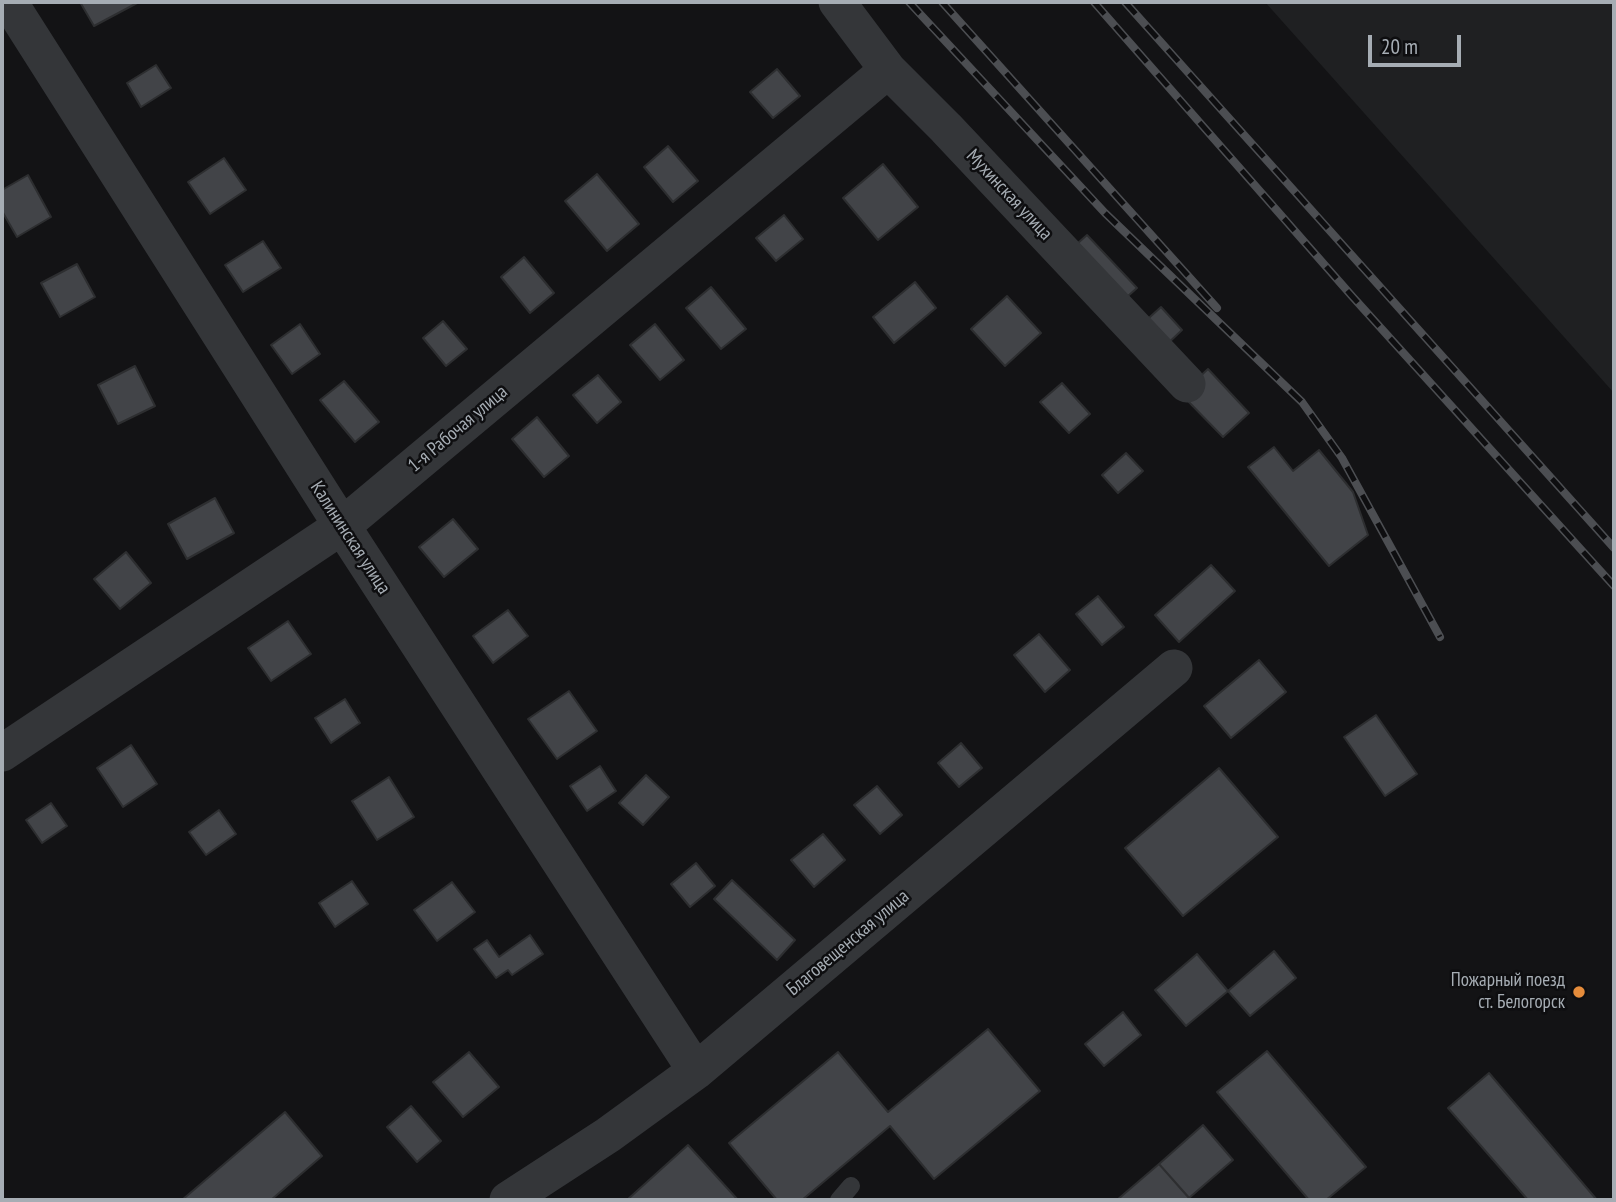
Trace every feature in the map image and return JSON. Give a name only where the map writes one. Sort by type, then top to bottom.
[{"type":"street","name":"Калининская улица","points":[[9,2],[342,526],[696,1071]]},
{"type":"street","name":"Мухинская улица","points":[[837,2],[888,70],[1187,384]]},
{"type":"street","name":"1-я Рабочая улица","points":[[2,753],[342,526],[888,70]]},
{"type":"street","name":"Благовещенская улица","points":[[508,1200],[608,1135],[696,1071],[1174,668]]},
{"type":"shaded area","points":[[1265,2],[1614,2],[1614,393]]},
{"type":"building","points":[[80,2],[139,2],[94,26]]},
{"type":"building","points":[[156,65],[171,88],[141,107],[127,83]]},
{"type":"building","points":[[777,69],[800,96],[773,118],[750,92]]},
{"type":"building","points":[[668,146],[698,181],[673,202],[644,167]]},
{"type":"building","points":[[224,158],[246,190],[210,214],[188,182]]},
{"type":"building","points":[[883,164],[918,207],[878,240],[843,198]]},
{"type":"building","points":[[597,174],[639,224],[607,251],[565,201]]},
{"type":"building","points":[[28,175],[51,217],[17,237],[2,211],[2,190]]},
{"type":"building","points":[[784,215],[803,239],[776,261],[756,238]]},
{"type":"building","points":[[1087,235],[1137,288],[1119,304],[1069,251]]},
{"type":"building","points":[[263,241],[281,268],[243,292],[225,265]]},
{"type":"building","points":[[524,257],[554,293],[530,313],[501,277]]},
{"type":"building","points":[[77,264],[95,297],[60,317],[41,283]]},
{"type":"building","points":[[915,282],[936,308],[894,343],[873,317]]},
{"type":"building","points":[[711,287],[746,329],[721,349],[686,308]]},
{"type":"building","points":[[1007,296],[1041,333],[1005,366],[971,329]]},
{"type":"building","points":[[1161,307],[1182,330],[1163,348],[1141,325]]},
{"type":"building","points":[[443,321],[467,349],[446,366],[423,338]]},
{"type":"building","points":[[300,324],[320,354],[292,374],[271,345]]},
{"type":"building","points":[[655,324],[684,360],[660,380],[630,345]]},
{"type":"building","points":[[135,366],[155,406],[118,424],[98,385]]},
{"type":"building","points":[[1208,369],[1249,413],[1223,437],[1181,394]]},
{"type":"building","points":[[598,375],[621,402],[597,423],[573,395]]},
{"type":"building","points":[[344,381],[379,422],[355,442],[320,400]]},
{"type":"building","points":[[1062,383],[1090,414],[1069,433],[1040,402]]},
{"type":"building","points":[[537,417],[569,456],[544,477],[512,439]]},
{"type":"building","points":[[1274,447],[1293,471],[1319,450],[1353,492],[1368,535],[1329,566],[1248,467]]},
{"type":"building","points":[[1126,453],[1143,471],[1118,493],[1102,475]]},
{"type":"building","points":[[215,498],[234,533],[187,559],[168,524]]},
{"type":"building","points":[[453,519],[478,549],[444,577],[419,547]]},
{"type":"building","points":[[126,552],[151,583],[120,609],[94,579]]},
{"type":"building","points":[[1211,565],[1235,591],[1179,642],[1155,615]]},
{"type":"building","points":[[1098,596],[1124,627],[1102,645],[1076,614]]},
{"type":"building","points":[[508,610],[528,636],[493,663],[473,636]]},
{"type":"building","points":[[288,621],[311,654],[271,681],[248,648]]},
{"type":"building","points":[[1039,634],[1070,670],[1045,692],[1014,655]]},
{"type":"building","points":[[1259,660],[1286,692],[1231,738],[1204,706]]},
{"type":"building","points":[[569,691],[597,731],[557,759],[528,719]]},
{"type":"building","points":[[345,699],[360,723],[331,743],[315,718]]},
{"type":"building","points":[[1376,715],[1417,774],[1385,796],[1344,737]]},
{"type":"building","points":[[961,743],[982,768],[959,787],[938,763]]},
{"type":"building","points":[[131,745],[157,784],[123,807],[97,768]]},
{"type":"building","points":[[600,766],[616,791],[587,811],[570,786]]},
{"type":"building","points":[[1219,768],[1278,837],[1183,916],[1125,848]]},
{"type":"building","points":[[646,775],[669,797],[643,825],[619,803]]},
{"type":"building","points":[[389,777],[414,817],[377,840],[352,801]]},
{"type":"building","points":[[877,786],[902,815],[880,834],[854,805]]},
{"type":"building","points":[[51,803],[67,826],[42,843],[26,820]]},
{"type":"building","points":[[219,810],[236,834],[206,855],[189,832]]},
{"type":"building","points":[[823,834],[845,860],[814,887],[791,860]]},
{"type":"building","points":[[696,863],[715,886],[690,907],[671,884]]},
{"type":"building","points":[[732,880],[795,940],[777,960],[714,899]]},
{"type":"building","points":[[352,881],[368,904],[335,927],[319,903]]},
{"type":"building","points":[[452,882],[475,912],[437,941],[414,910]]},
{"type":"building","points":[[530,935],[543,954],[512,975],[508,970],[496,978],[474,949],[487,940],[499,957]]},
{"type":"building","points":[[1274,951],[1296,978],[1250,1016],[1228,991]]},
{"type":"building","points":[[1197,954],[1228,991],[1186,1026],[1155,990]]},
{"type":"building","points":[[1123,1012],[1141,1035],[1104,1066],[1085,1044]]},
{"type":"building","points":[[988,1029],[1040,1091],[934,1179],[890,1126],[802,1200],[777,1200],[729,1143],[838,1052],[888,1112]]},
{"type":"building","points":[[1267,1051],[1366,1167],[1326,1200],[1309,1200],[1217,1092]]},
{"type":"building","points":[[469,1052],[499,1087],[463,1117],[433,1082]]},
{"type":"building","points":[[1489,1073],[1597,1200],[1528,1200],[1448,1108]]},
{"type":"building","points":[[411,1106],[441,1141],[417,1162],[387,1127]]},
{"type":"building","points":[[285,1112],[322,1156],[271,1200],[182,1200]]},
{"type":"building","points":[[1203,1125],[1233,1160],[1189,1198],[1159,1164]]},
{"type":"building","points":[[688,1145],[738,1200],[627,1200]]},
{"type":"building","points":[[1159,1164],[1191,1200],[1117,1200]]},
{"type":"railway","points":[[909,2],[1105,213],[1302,402],[1342,458],[1440,637]]},
{"type":"railway","points":[[942,2],[1217,308]]},
{"type":"railway","points":[[1094,2],[1351,295],[1614,586]]},
{"type":"railway","points":[[1125,2],[1614,548]]},
{"type":"place","name":"Пожарный поезд ст. Белогорск","points":[[1579,992]]}]
